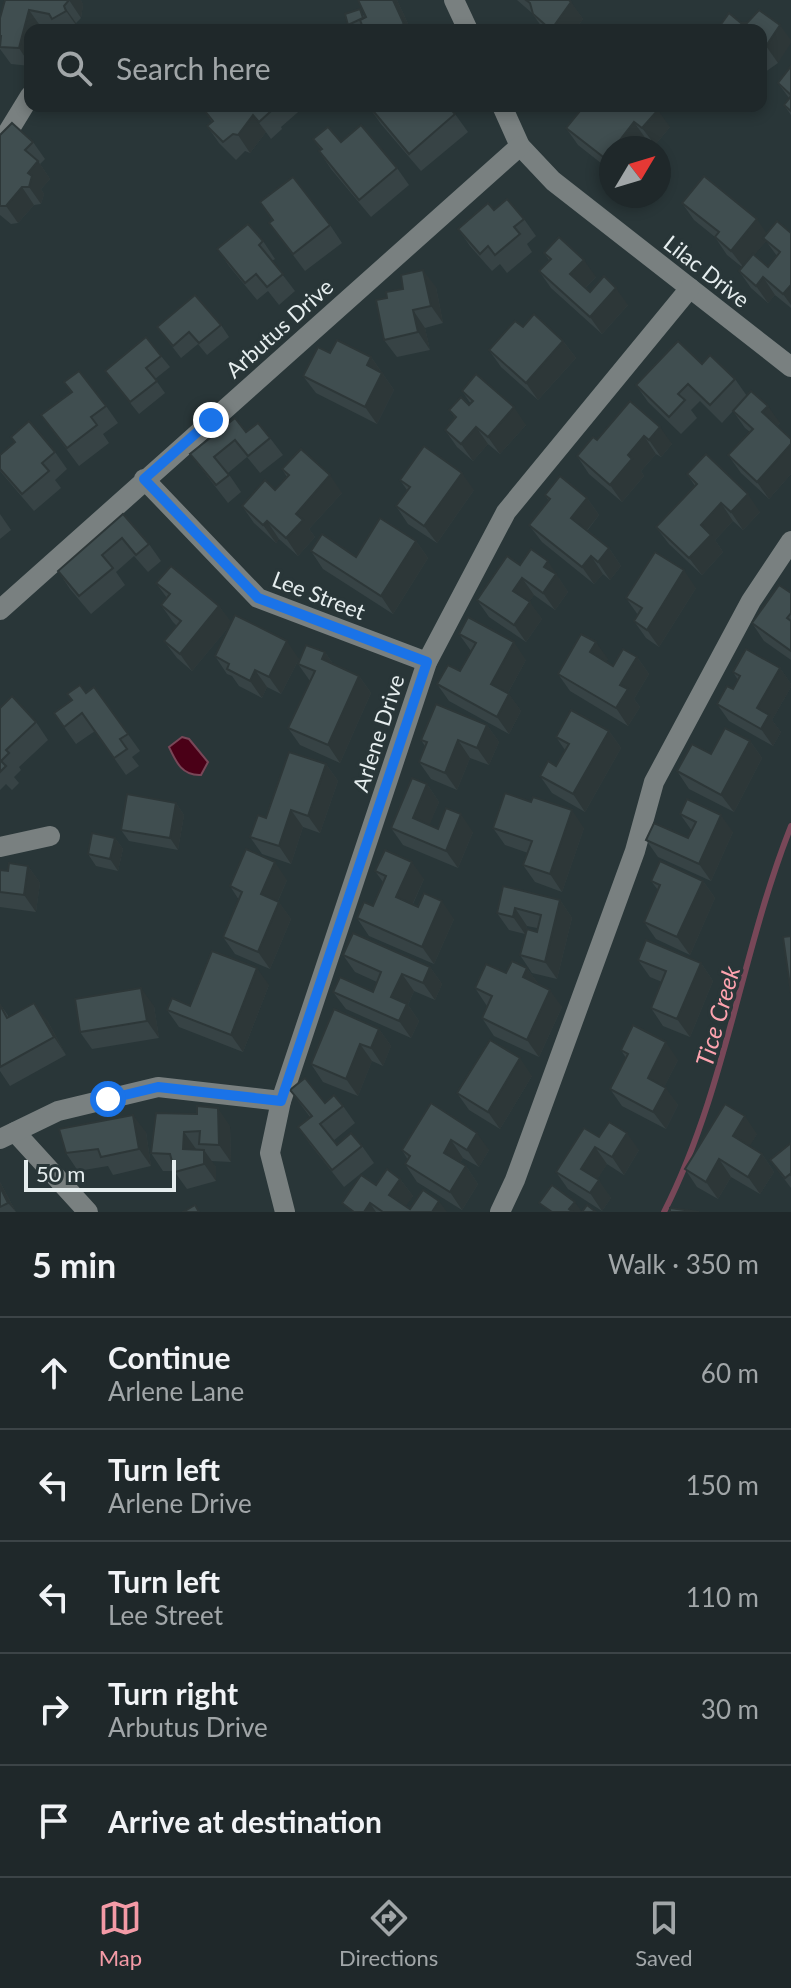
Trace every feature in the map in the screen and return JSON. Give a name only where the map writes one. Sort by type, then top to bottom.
[{"type":"street","points":[[454,0],[465,24]]},
{"type":"street","points":[[0,145],[24,106]]},
{"type":"street","name":"Lilac Drive","points":[[505,112],[520,146],[553,181],[791,367]]},
{"type":"street","name":"Arbutus Drive","points":[[0,610],[520,146]]},
{"type":"street","name":"Arlene Drive","points":[[285,1212],[270,1153],[281,1101],[427,662],[506,512],[690,288]]},
{"type":"street","name":"Lee Street","points":[[144,479],[258,598],[427,662]]},
{"type":"street","points":[[500,1212],[515,1180],[635,851],[654,782],[751,601],[791,541]]},
{"type":"street","points":[[0,847],[50,836]]},
{"type":"street","points":[[88,1212],[7,1136],[58,1111],[158,1087],[281,1101]]},
{"type":"shaded area","points":[[182,737],[189,739],[208,762],[201,775],[184,771],[169,747]]},
{"type":"building","points":[[5,0],[69,0],[64,6],[66,11],[52,19],[49,14],[29,10],[19,48],[0,47],[0,18]]},
{"type":"building","points":[[358,0],[393,0],[404,24],[362,24],[360,20],[366,17]]},
{"type":"building","points":[[526,0],[571,2],[555,24],[544,24],[533,14]]},
{"type":"building","points":[[360,9],[363,18],[348,24],[345,14]]},
{"type":"building","points":[[759,10],[780,25],[767,44],[767,24],[721,24],[729,13],[741,23],[747,23]]},
{"type":"building","points":[[791,66],[791,95],[778,83]]},
{"type":"building","points":[[791,96],[791,111],[784,105]]},
{"type":"building","points":[[206,112],[270,112],[259,122],[253,115],[238,135],[233,134],[223,142],[207,126],[213,121]]},
{"type":"building","points":[[374,112],[453,112],[455,114],[409,154]]},
{"type":"building","points":[[579,112],[656,112],[642,128],[634,122],[623,136],[599,136],[599,154],[566,128]]},
{"type":"building","points":[[12,123],[33,142],[25,150],[38,161],[28,173],[32,176],[29,187],[22,187],[6,206],[0,206],[0,135]]},
{"type":"building","points":[[361,125],[397,168],[359,200],[319,151],[322,149],[313,139],[328,127],[341,142]]},
{"type":"building","points":[[704,176],[757,219],[731,251],[715,237],[719,232],[682,203]]},
{"type":"building","points":[[293,177],[330,225],[293,254],[269,223],[273,220],[260,202]]},
{"type":"building","points":[[507,199],[524,219],[514,227],[520,234],[495,255],[488,246],[480,254],[458,229],[488,203],[494,210]]},
{"type":"building","points":[[777,221],[791,233],[791,285],[783,294],[763,277],[756,286],[739,271],[753,254],[768,267],[780,252],[763,238]]},
{"type":"building","points":[[248,224],[263,241],[259,245],[283,274],[267,287],[256,274],[245,283],[217,249]]},
{"type":"building","points":[[559,237],[584,260],[570,274],[590,292],[604,276],[616,288],[590,317],[539,271],[551,259],[544,253]]},
{"type":"building","points":[[423,270],[431,306],[413,310],[418,332],[384,340],[376,300],[387,298],[386,292],[403,289],[401,275]]},
{"type":"building","points":[[195,295],[221,325],[199,343],[189,332],[173,346],[157,327]]},
{"type":"building","points":[[534,314],[563,341],[526,383],[489,350],[515,321],[523,327]]},
{"type":"building","points":[[146,337],[161,356],[146,368],[157,381],[130,402],[105,371]]},
{"type":"building","points":[[337,340],[371,357],[367,365],[382,373],[365,407],[303,376],[318,347],[330,353]]},
{"type":"building","points":[[678,341],[702,364],[710,355],[735,379],[710,405],[688,384],[678,394],[685,400],[669,417],[636,385]]},
{"type":"building","points":[[79,371],[106,406],[91,417],[97,425],[67,448],[41,415],[72,392],[64,382]]},
{"type":"building","points":[[476,374],[514,407],[488,437],[476,427],[461,444],[445,430],[456,417],[449,410],[461,397],[469,405],[473,401],[462,391]]},
{"type":"building","points":[[751,391],[768,406],[762,412],[791,439],[791,444],[757,482],[728,455],[753,429],[733,411]]},
{"type":"building","points":[[630,401],[660,427],[649,440],[644,436],[628,455],[632,459],[610,485],[577,456],[593,437],[597,440]]},
{"type":"building","points":[[235,418],[246,432],[258,423],[270,438],[248,456],[235,440],[214,457],[229,475],[216,485],[190,454]]},
{"type":"building","points":[[29,421],[55,452],[42,463],[49,471],[22,494],[0,469],[0,455],[15,442],[11,437]]},
{"type":"building","points":[[424,446],[462,473],[424,526],[396,506],[410,487],[400,480]]},
{"type":"building","points":[[301,449],[330,475],[296,514],[303,520],[286,538],[267,521],[263,525],[242,506],[265,480],[275,490],[289,475],[282,469]]},
{"type":"building","points":[[706,454],[748,494],[731,512],[721,503],[701,525],[711,535],[689,558],[656,527],[697,484],[687,474]]},
{"type":"building","points":[[560,476],[587,498],[571,518],[609,548],[598,562],[591,556],[582,567],[529,525],[550,499],[545,495]]},
{"type":"building","points":[[123,514],[149,544],[136,555],[122,538],[102,555],[113,568],[79,596],[58,571]]},
{"type":"building","points":[[380,518],[416,541],[381,596],[311,551],[322,534],[356,557]]},
{"type":"building","points":[[531,549],[548,561],[544,567],[556,574],[543,593],[522,578],[513,591],[530,602],[514,625],[477,600],[507,556],[520,565]]},
{"type":"building","points":[[655,552],[684,570],[647,630],[634,621],[642,608],[626,598]]},
{"type":"building","points":[[171,566],[219,606],[180,654],[164,641],[181,621],[161,605],[170,594],[156,583]]},
{"type":"building","points":[[779,585],[791,593],[791,613],[787,618],[791,621],[791,651],[752,623]]},
{"type":"building","points":[[235,615],[287,641],[269,677],[255,670],[250,681],[227,669],[229,664],[215,656]]},
{"type":"building","points":[[468,617],[514,642],[491,684],[509,694],[497,717],[437,684],[448,665],[460,671],[476,643],[459,634]]},
{"type":"building","points":[[581,634],[596,642],[590,652],[613,666],[623,649],[637,657],[620,685],[628,689],[616,708],[558,674]]},
{"type":"building","points":[[306,645],[325,652],[322,659],[359,676],[328,745],[288,728],[315,671],[298,664]]},
{"type":"building","points":[[746,649],[780,668],[757,708],[769,715],[761,729],[717,704],[727,686],[733,689],[740,676],[733,672]]},
{"type":"building","points":[[80,685],[86,693],[94,687],[128,734],[120,739],[127,749],[114,758],[82,713],[64,727],[54,713],[72,700],[67,694]]},
{"type":"building","points":[[12,696],[36,722],[6,750],[9,753],[1,761],[6,766],[0,772],[0,708]]},
{"type":"building","points":[[436,704],[487,725],[477,748],[458,740],[445,773],[419,762],[427,742],[421,740]]},
{"type":"building","points":[[571,710],[609,731],[573,794],[540,776],[548,761],[556,766],[569,744],[556,737]]},
{"type":"building","points":[[725,728],[750,741],[721,795],[677,771],[692,744],[711,754]]},
{"type":"building","points":[[289,752],[326,764],[308,816],[291,810],[279,846],[250,837],[258,815],[266,818]]},
{"type":"building","points":[[412,778],[427,784],[413,818],[438,829],[446,808],[461,814],[446,851],[391,828]]},
{"type":"building","points":[[505,793],[531,802],[533,797],[572,810],[550,874],[523,865],[532,841],[493,828]]},
{"type":"building","points":[[127,794],[176,803],[170,838],[121,830]]},
{"type":"building","points":[[687,799],[721,815],[699,864],[646,840],[654,823],[688,838],[696,822],[680,814]]},
{"type":"building","points":[[92,833],[115,838],[110,859],[88,854]]},
{"type":"building","points":[[246,849],[275,862],[261,894],[279,902],[258,952],[223,937],[242,892],[230,886]]},
{"type":"building","points":[[385,850],[412,862],[396,897],[418,907],[424,893],[442,901],[422,947],[357,918],[364,902],[373,906],[386,876],[375,871]]},
{"type":"building","points":[[660,861],[703,881],[677,937],[644,922],[660,885],[651,881]]},
{"type":"building","points":[[9,863],[28,866],[24,895],[0,892],[0,870],[8,871]]},
{"type":"building","points":[[503,886],[560,900],[545,962],[520,955],[527,929],[537,932],[541,915],[515,908],[513,917],[497,913]]},
{"type":"building","points":[[353,933],[430,967],[423,983],[402,974],[391,997],[407,1004],[399,1021],[333,992],[340,977],[373,992],[381,972],[343,955]]},
{"type":"building","points":[[791,936],[791,993],[783,937]]},
{"type":"building","points":[[646,940],[701,963],[677,1019],[651,1008],[666,971],[638,960]]},
{"type":"building","points":[[212,951],[257,968],[231,1035],[167,1010],[172,998],[190,1006]]},
{"type":"building","points":[[512,961],[527,968],[523,977],[550,990],[527,1040],[482,1018],[492,996],[475,988],[486,964],[506,973]]},
{"type":"building","points":[[141,988],[147,1021],[80,1032],[75,999]]},
{"type":"building","points":[[34,1003],[54,1037],[0,1067],[0,1005],[7,1018]]},
{"type":"building","points":[[334,1009],[379,1029],[371,1048],[360,1044],[346,1079],[311,1064]]},
{"type":"building","points":[[633,1025],[666,1042],[648,1078],[666,1088],[653,1112],[610,1089],[628,1054],[621,1050]]},
{"type":"building","points":[[490,1040],[520,1058],[488,1112],[457,1093]]},
{"type":"building","points":[[305,1078],[325,1103],[334,1095],[343,1106],[320,1124],[337,1145],[351,1133],[362,1146],[332,1170],[298,1127],[312,1116],[290,1090]]},
{"type":"building","points":[[431,1103],[477,1133],[467,1150],[451,1140],[444,1153],[466,1166],[450,1192],[405,1164],[410,1156],[402,1150]]},
{"type":"building","points":[[725,1104],[745,1116],[733,1136],[762,1154],[748,1177],[719,1159],[706,1182],[685,1169]]},
{"type":"building","points":[[197,1106],[218,1108],[219,1145],[199,1144],[200,1131],[184,1132],[183,1149],[204,1150],[204,1164],[175,1172],[170,1154],[151,1153],[156,1113],[197,1114]]},
{"type":"building","points":[[133,1115],[139,1149],[101,1157],[98,1149],[66,1153],[59,1129]]},
{"type":"building","points":[[609,1122],[627,1133],[612,1157],[595,1147],[581,1169],[599,1180],[590,1193],[556,1172],[584,1128],[599,1137]]},
{"type":"building","points":[[791,1143],[791,1175],[785,1178],[770,1160]]},
{"type":"building","points":[[387,1169],[400,1179],[389,1195],[410,1209],[423,1190],[439,1201],[432,1212],[383,1212],[370,1203],[364,1212],[354,1212],[342,1203],[361,1175],[376,1185]]},
{"type":"building","points":[[552,1185],[575,1202],[569,1209],[573,1212],[552,1212],[539,1203]]},
{"type":"building","points":[[0,1187],[8,1203],[0,1207]]},
{"type":"building","points":[[195,1205],[199,1212],[183,1212]]},
{"type":"building","points":[[587,1205],[596,1212],[582,1212]]},
{"type":"building","points":[[670,1208],[699,1212],[670,1212]]},
{"type":"waterway","name":"Tice Creek","points":[[664,1212],[703,1118],[759,922],[791,826]]},
{"type":"route","points":[[108,1099],[158,1087],[281,1101],[427,662],[258,598],[144,479],[211,420]]}]
